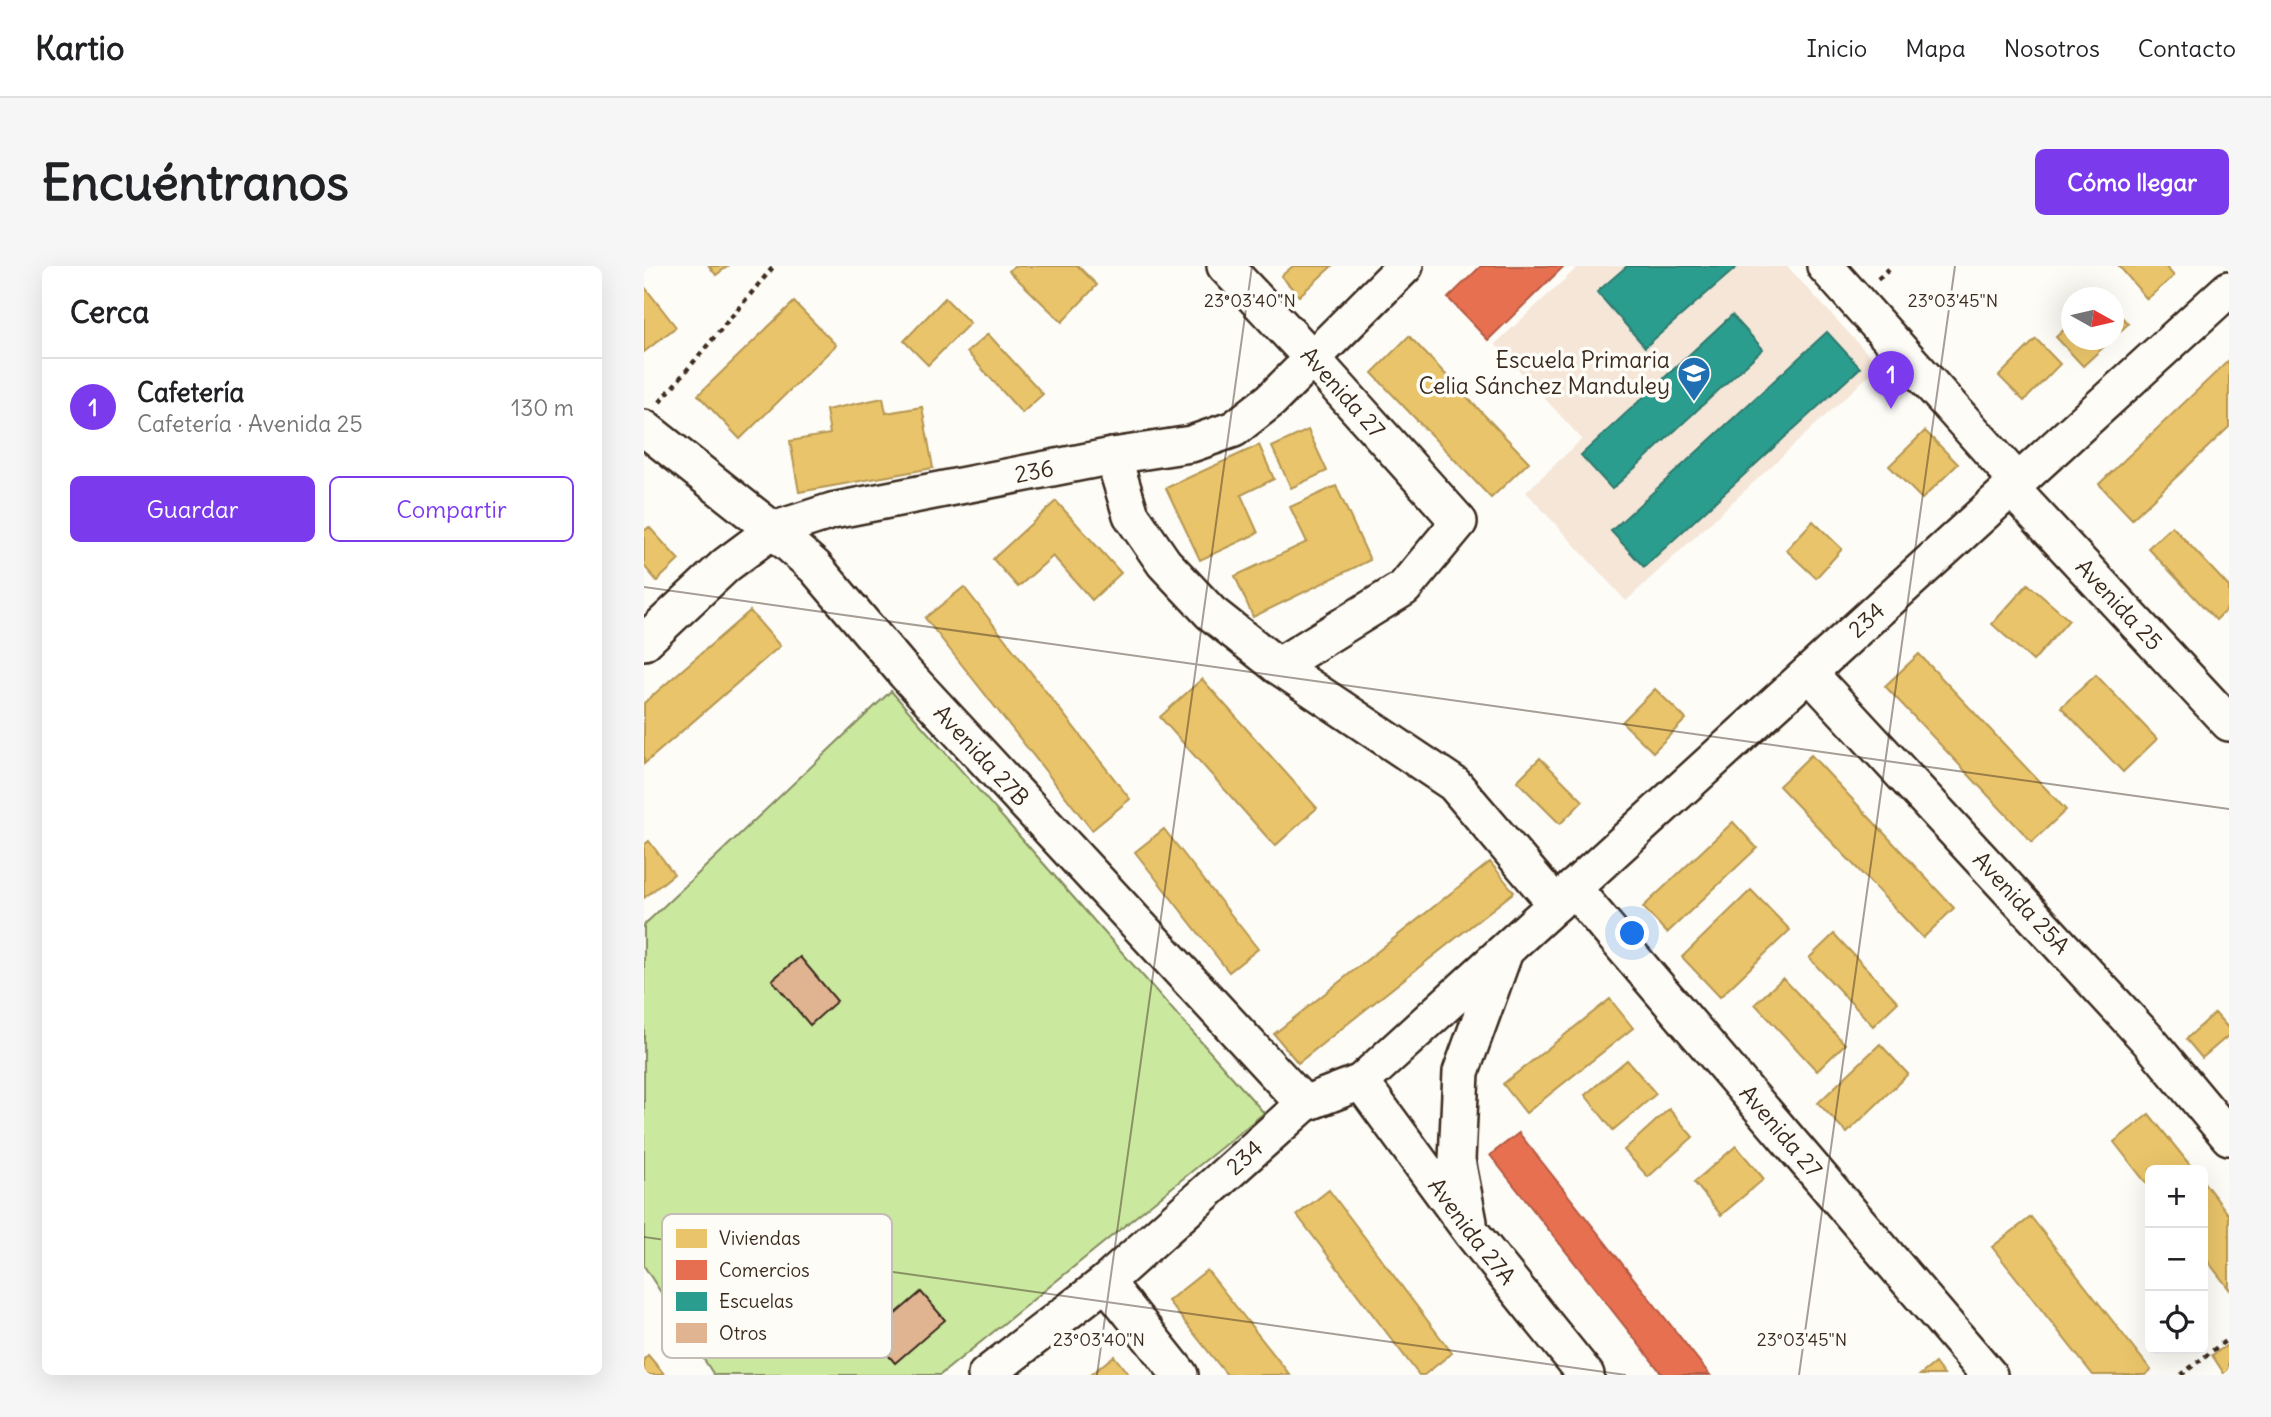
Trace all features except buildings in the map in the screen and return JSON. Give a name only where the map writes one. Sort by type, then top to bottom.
[{"type":"street","name":"Avenida 27","points":[[1225,266],[1459,522],[1404,588],[1278,666]]},
{"type":"street","name":"236","points":[[644,642],[726,565],[773,530],[832,511],[1113,456],[1191,444],[1234,429],[1271,400],[1311,357],[1405,266]]},
{"type":"street","name":"Avenida 25","points":[[1825,266],[2014,485],[2229,723]]},
{"type":"street","name":"234","points":[[986,1375],[1105,1282],[1304,1104],[1361,1082],[2229,289]]},
{"type":"street","name":"Avenida 27B","points":[[648,419],[815,567],[905,673],[1304,1104]]},
{"type":"street","name":"Avenida 27","points":[[1113,456],[1131,515],[1164,564],[1211,613],[1278,666],[1454,783],[1565,896],[1989,1375]]},
{"type":"street","name":"Avenida 25A","points":[[1809,673],[2149,1041],[2229,1137]]},
{"type":"street","name":"234","points":[[1471,1232],[1457,1160],[1461,1072],[1505,951]]},
{"type":"street","name":"Avenida 27A","points":[[1361,1082],[1471,1232],[1586,1375]]},
{"type":"street","points":[[1105,1282],[1180,1375]]},
{"type":"path","points":[[648,419],[774,266]]},
{"type":"path","points":[[2181,1375],[2229,1338]]},
{"type":"shaded area","name":"Escuela Primaria Celia Sánchez Manduley","points":[[1579,266],[1787,266],[1879,366],[1626,601],[1526,492],[1582,439],[1495,344]]},
{"type":"green space","points":[[891,691],[1264,1113],[940,1375],[714,1375],[703,1358],[892,1358],[892,1214],[662,1214],[662,1294],[644,1266],[644,925]]},
{"type":"place","name":"Escuela Primaria Celia Sánchez Manduley","points":[[1694,403]]},
{"type":"place","name":"Cafetería","points":[[1891,409]]}]
